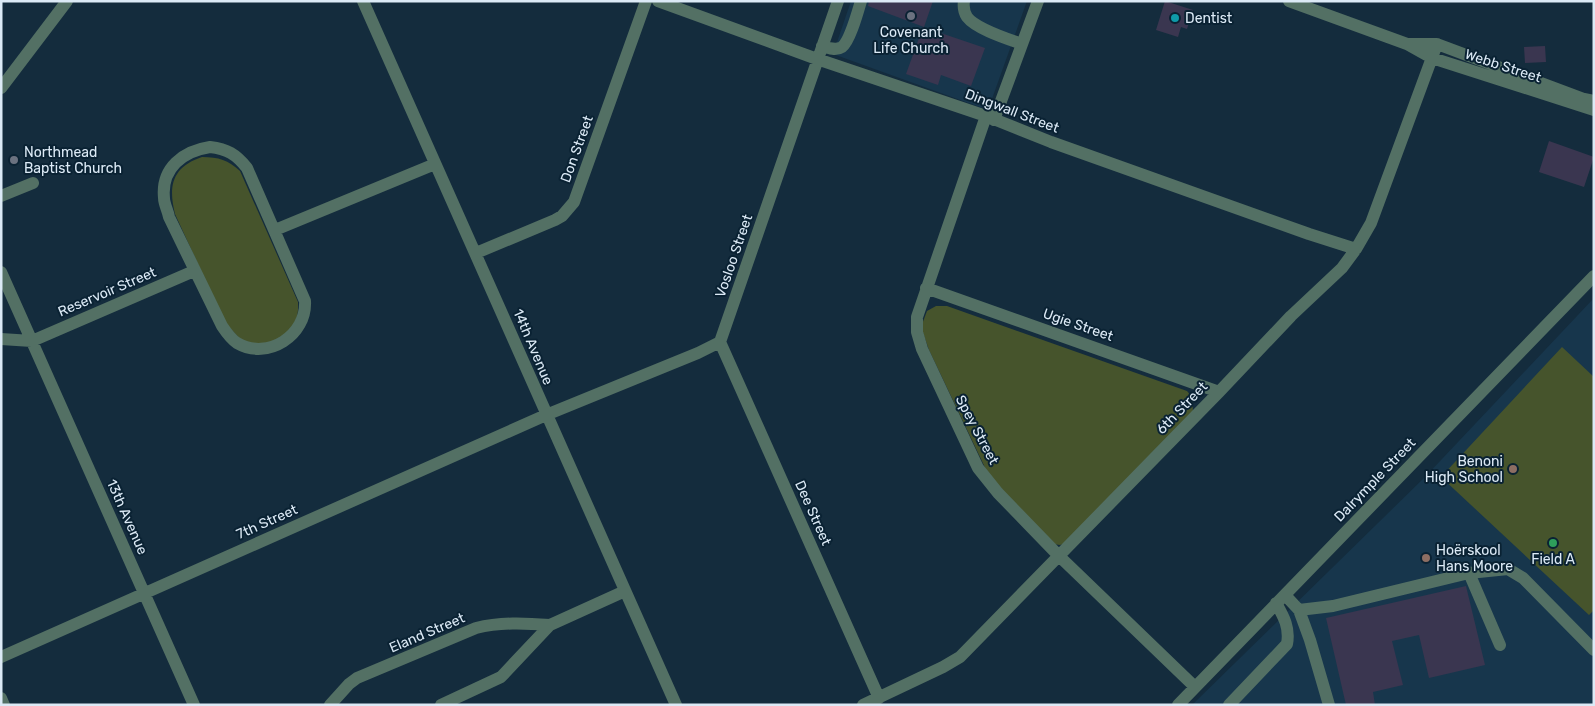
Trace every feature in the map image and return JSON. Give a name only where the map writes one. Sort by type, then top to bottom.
[{"type":"street","name":"14th Avenue","points":[[363,1],[676,705]]},
{"type":"street","name":"Don Street","points":[[476,253],[555,220],[562,216],[574,202],[646,1]]},
{"type":"street","name":"Dingwall Street","points":[[658,1],[818,59],[990,118],[1226,205],[1356,249]]},
{"type":"street","name":"Vosloo Street","points":[[720,342],[838,1]]},
{"type":"street","points":[[822,46],[830,49],[838,48],[846,43],[861,1]]},
{"type":"street","points":[[964,1],[967,18],[989,32],[1022,44]]},
{"type":"street","name":"Spey Street","points":[[1038,1],[1022,44],[990,118],[926,288],[918,317],[917,332],[922,350],[944,399],[978,468],[989,483],[1058,556],[1195,687]]},
{"type":"street","name":"Webb Street","points":[[1289,1],[1406,44],[1432,58],[1594,110]]},
{"type":"street","points":[[1,88],[63,2]]},
{"type":"street","name":"Webb Street","points":[[1406,44],[1437,44],[1584,99],[1594,101]]},
{"type":"street","name":"6th Street","points":[[863,705],[960,657],[1291,316],[1342,268],[1371,223],[1437,44]]},
{"type":"street","points":[[210,147],[227,150],[235,154],[247,168],[275,230],[305,301],[305,314],[301,325],[291,337],[276,346],[258,349],[236,343],[222,326],[194,271],[170,217],[164,198],[165,181],[168,172],[180,158],[193,150],[210,147]]},
{"type":"street","points":[[275,230],[435,164]]},
{"type":"street","points":[[1,196],[33,183]]},
{"type":"street","name":"Reservoir Street","points":[[32,341],[194,271]]},
{"type":"street","name":"13th Avenue","points":[[1,272],[194,705]]},
{"type":"street","name":"Dalrymple Street","points":[[1178,705],[1592,283]]},
{"type":"street","name":"Ugie Street","points":[[926,288],[1219,392]]},
{"type":"street","points":[[1,339],[32,341]]},
{"type":"street","points":[[546,415],[698,353],[720,342]]},
{"type":"street","name":"Dee Street","points":[[720,342],[879,698]]},
{"type":"street","name":"7th Street","points":[[1,657],[546,415]]},
{"type":"street","points":[[1280,599],[1299,610],[1333,606],[1469,573],[1505,569],[1518,574],[1594,650]]},
{"type":"street","points":[[1469,573],[1500,645]]},
{"type":"street","name":"Eland Street","points":[[441,705],[494,681],[505,674],[550,625],[625,591]]},
{"type":"street","points":[[1229,705],[1287,644],[1288,630],[1280,599]]},
{"type":"street","points":[[1299,610],[1329,705]]},
{"type":"street","name":"Eland Street","points":[[330,705],[357,678],[476,628],[509,623],[550,625]]},
{"type":"street","points":[[1,698],[4,705]]},
{"type":"shaded area","points":[[851,1],[1027,1],[988,110],[833,54]]},
{"type":"shaded area","name":"Hoërskool Hans Moore","points":[[1594,298],[1594,705],[1192,705],[1425,477]]},
{"type":"green space","points":[[202,157],[223,160],[240,171],[298,302],[297,316],[293,326],[275,343],[245,344],[225,323],[175,214],[172,195],[178,172],[192,161]]},
{"type":"green space","points":[[936,306],[947,306],[1187,391],[1192,397],[1193,412],[1067,543],[1053,544],[990,478],[929,350],[921,327],[927,311]]},
{"type":"green space","name":"Field A","points":[[1562,347],[1594,377],[1594,610],[1589,615],[1441,477]]},
{"type":"building","name":"Covenant Life Church","points":[[869,1],[933,1],[924,27],[868,6]]},
{"type":"building","name":"Dentist","points":[[1165,1],[1193,10],[1187,29],[1181,27],[1178,37],[1156,30]]},
{"type":"building","points":[[923,27],[985,48],[971,86],[941,75],[938,85],[906,74]]},
{"type":"building","points":[[1545,46],[1546,62],[1525,63],[1524,47]]},
{"type":"building","points":[[1549,141],[1594,157],[1584,187],[1539,172]]},
{"type":"building","points":[[1466,586],[1485,665],[1429,678],[1419,635],[1392,641],[1403,685],[1373,692],[1375,705],[1346,705],[1326,618]]},
{"type":"place","name":"Covenant Life Church","points":[[911,16]]},
{"type":"place","name":"Dentist","points":[[1175,18]]},
{"type":"place","name":"Northmead Baptist Church","points":[[14,160]]},
{"type":"place","name":"Benoni High School","points":[[1513,469]]},
{"type":"place","name":"Field A","points":[[1553,543]]},
{"type":"place","name":"Hoërskool Hans Moore","points":[[1426,558]]}]
